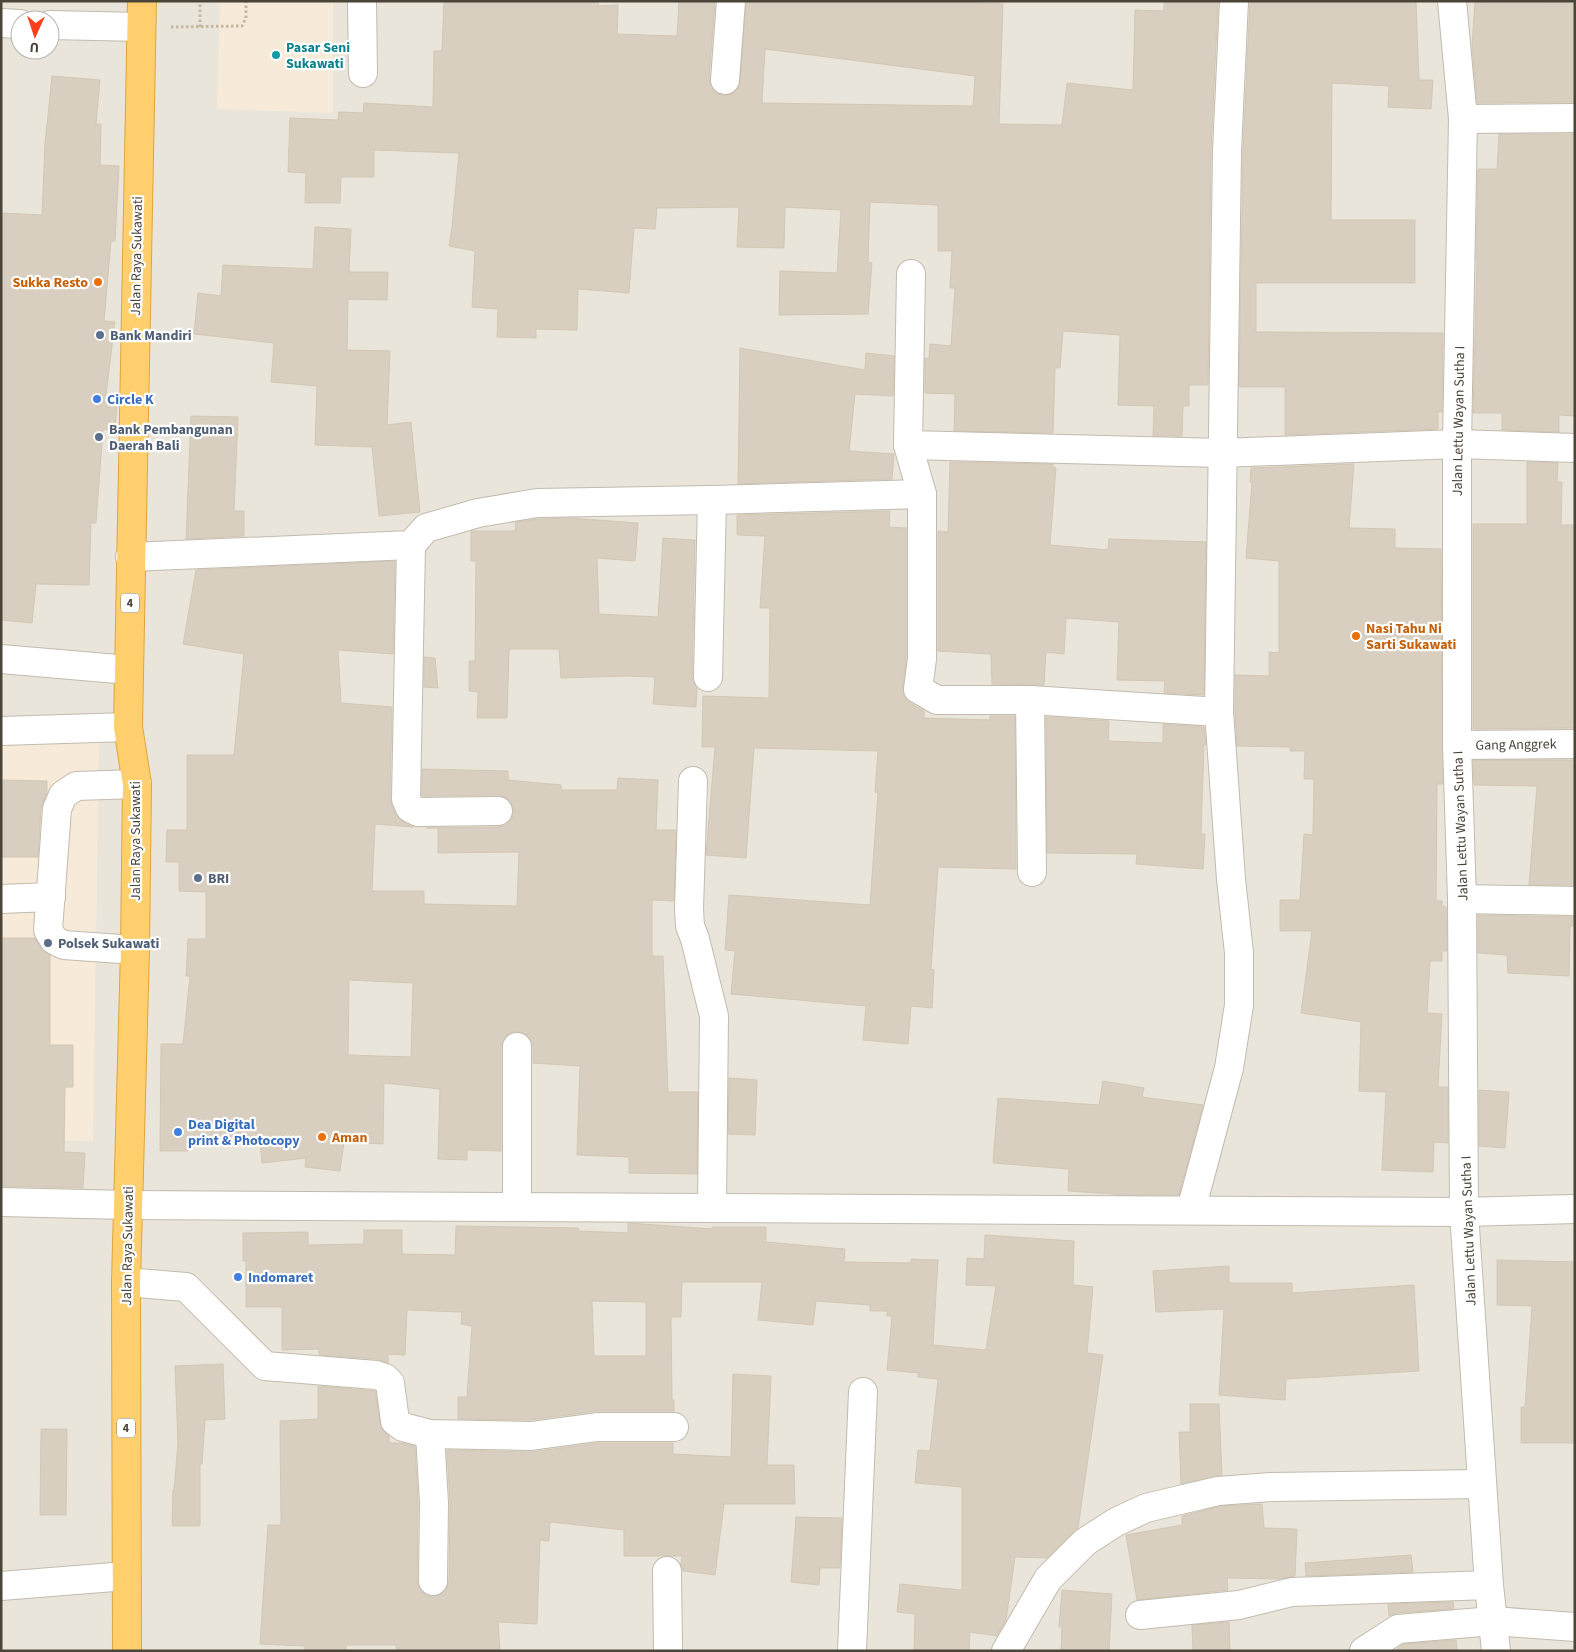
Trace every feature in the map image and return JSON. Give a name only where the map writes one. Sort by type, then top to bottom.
[{"type":"highway","name":"Jalan Raya Sukawati","points":[[127,1651],[126,1282],[135,950],[137,784],[128,726],[141,14]]},
{"type":"street","points":[[362,1],[363,73]]},
{"type":"street","points":[[725,80],[732,1]]},
{"type":"street","points":[[1191,1210],[1229,1068],[1239,1005],[1238,953],[1220,712],[1227,150],[1234,1]]},
{"type":"street","name":"Jalan Lettu Wayan Sutha I","points":[[1452,1],[1463,119],[1457,444],[1457,745],[1462,899],[1464,1212],[1489,1585],[1496,1651]]},
{"type":"street","points":[[60,24],[141,14]]},
{"type":"street","points":[[1463,119],[1575,118]]},
{"type":"street","points":[[911,274],[908,445],[922,494],[922,659],[918,689],[937,700],[1030,700],[1220,712]]},
{"type":"street","points":[[908,445],[1222,453],[1457,444],[1575,448]]},
{"type":"street","points":[[498,811],[418,812],[410,808],[406,799],[412,545],[426,528],[478,513],[537,503],[922,494]]},
{"type":"street","points":[[708,676],[712,500]]},
{"type":"street","points":[[130,557],[412,545]]},
{"type":"street","points":[[1,659],[129,670]]},
{"type":"street","points":[[1030,700],[1032,872]]},
{"type":"street","points":[[1,731],[128,726]]},
{"type":"street","name":"Gang Anggrek","points":[[1457,745],[1575,744]]},
{"type":"street","points":[[692,781],[690,926],[714,1016],[712,1208]]},
{"type":"street","points":[[135,950],[64,945],[54,940],[48,930],[56,809],[63,795],[76,786],[137,784]]},
{"type":"street","points":[[1,899],[51,897]]},
{"type":"street","points":[[1462,899],[1575,901]]},
{"type":"street","points":[[517,1047],[517,1207]]},
{"type":"street","points":[[1,1202],[127,1205],[1464,1212],[1575,1209]]},
{"type":"street","points":[[126,1282],[186,1287],[265,1366],[376,1375],[385,1378],[390,1383],[394,1421],[402,1427],[430,1434],[531,1436],[597,1426],[674,1427]]},
{"type":"street","points":[[852,1651],[863,1392]]},
{"type":"street","points":[[430,1434],[434,1503],[433,1581]]},
{"type":"street","points":[[1006,1651],[1048,1579],[1085,1542],[1116,1522],[1146,1508],[1218,1491],[1245,1489],[1482,1484]]},
{"type":"street","points":[[667,1571],[668,1651]]},
{"type":"street","points":[[1,1586],[126,1576]]},
{"type":"street","points":[[1140,1615],[1239,1605],[1292,1592],[1489,1585]]},
{"type":"street","points":[[1364,1651],[1398,1629],[1493,1621],[1575,1627]]},
{"type":"path","points":[[200,1],[200,28]]},
{"type":"path","points":[[141,14],[200,28],[242,26],[246,18],[246,1]]},
{"type":"shaded area","points":[[1,1],[1575,1],[1575,1651],[1,1651]]},
{"type":"shaded area","name":"Pasar Seni Sukawati","points":[[220,1],[333,1],[333,113],[217,109]]},
{"type":"shaded area","name":"Polsek Sukawati","points":[[99,741],[93,1141],[1,1140],[1,746]]},
{"type":"building","points":[[444,1],[598,1],[598,6],[618,5],[617,34],[677,36],[679,1],[715,1],[709,79],[716,93],[724,96],[732,94],[738,88],[740,82],[746,1],[982,1],[982,3],[1003,4],[999,124],[1062,125],[1067,83],[1133,90],[1135,10],[1164,11],[1164,1],[1218,1],[1211,150],[1208,385],[1189,385],[1189,406],[1183,406],[1182,436],[1153,436],[1154,406],[1118,405],[1120,335],[1063,331],[1060,368],[1055,368],[1053,433],[954,431],[955,394],[925,393],[925,358],[929,359],[930,344],[951,346],[955,288],[950,288],[952,251],[938,251],[938,205],[870,202],[868,262],[872,263],[868,314],[779,315],[780,271],[837,273],[841,210],[785,207],[784,248],[737,247],[739,207],[657,208],[655,229],[634,228],[629,293],[578,289],[577,330],[536,329],[536,338],[497,337],[498,309],[472,307],[475,251],[449,246],[459,153],[374,150],[374,177],[341,177],[340,203],[305,203],[306,173],[288,172],[290,118],[338,120],[339,112],[363,113],[364,103],[433,107],[434,51],[442,51]],"holes":[[[765,49],[975,76],[973,106],[762,103]]]},
{"type":"building","points":[[1250,1],[1416,1],[1419,80],[1433,80],[1431,109],[1388,107],[1389,86],[1332,83],[1331,220],[1415,220],[1415,283],[1256,283],[1256,332],[1443,333],[1442,412],[1438,412],[1438,429],[1285,435],[1285,387],[1239,386],[1243,151]]},
{"type":"building","points":[[1496,1],[1575,2],[1575,102],[1477,103],[1472,45],[1475,2],[1496,3]]},
{"type":"building","points":[[52,76],[100,80],[96,124],[101,124],[100,165],[119,166],[115,241],[111,241],[104,321],[115,322],[105,402],[117,403],[115,431],[103,429],[96,523],[91,523],[89,585],[36,584],[32,623],[1,620],[1,213],[42,215],[45,144]]},
{"type":"building","points":[[1499,134],[1575,134],[1575,416],[1559,415],[1559,432],[1502,430],[1502,413],[1473,413],[1478,169],[1497,169]]},
{"type":"building","points":[[315,227],[351,229],[349,272],[388,272],[387,300],[348,299],[347,350],[390,351],[387,425],[411,422],[420,512],[379,516],[372,447],[315,445],[317,386],[271,382],[274,343],[194,334],[198,293],[221,296],[223,265],[313,269]]},
{"type":"building","points":[[740,348],[865,370],[866,353],[894,356],[893,396],[855,394],[849,451],[894,454],[892,479],[738,484]]},
{"type":"building","points":[[191,416],[238,417],[234,511],[244,511],[244,536],[186,539]]},
{"type":"building","points":[[950,462],[1053,464],[1053,467],[1056,468],[1050,545],[1108,550],[1109,539],[1206,542],[1204,695],[1164,693],[1165,681],[1117,680],[1119,622],[1066,618],[1064,654],[1046,652],[1044,685],[992,684],[991,654],[938,651],[938,531],[948,532]]},
{"type":"building","points":[[1527,462],[1558,463],[1557,482],[1562,482],[1561,525],[1575,525],[1575,728],[1473,729],[1473,524],[1527,524]]},
{"type":"building","points":[[1354,464],[1349,528],[1395,529],[1395,548],[1441,549],[1443,784],[1437,784],[1436,901],[1442,901],[1442,906],[1446,907],[1447,951],[1442,951],[1442,961],[1430,961],[1427,1013],[1442,1014],[1438,1087],[1448,1087],[1448,1143],[1434,1142],[1433,1172],[1382,1170],[1386,1092],[1359,1091],[1361,1022],[1301,1013],[1312,931],[1280,931],[1280,900],[1300,900],[1304,834],[1313,835],[1314,779],[1304,779],[1305,751],[1290,751],[1290,747],[1237,746],[1235,675],[1269,676],[1269,652],[1279,653],[1279,561],[1246,558],[1252,482],[1250,482],[1251,468]]},
{"type":"building","points":[[890,511],[889,527],[906,528],[906,658],[904,696],[910,703],[924,711],[924,718],[990,720],[990,716],[1015,716],[1016,869],[938,867],[931,969],[934,970],[932,1008],[911,1006],[908,1044],[863,1040],[866,1006],[731,994],[735,951],[725,950],[729,895],[870,905],[878,793],[875,792],[878,751],[754,748],[746,858],[706,855],[715,747],[702,747],[703,696],[769,698],[770,608],[760,608],[765,536],[737,535],[737,515]]},
{"type":"building","points":[[571,518],[638,523],[635,561],[597,558],[599,614],[658,617],[663,538],[695,540],[692,677],[697,688],[696,707],[653,704],[655,677],[561,678],[559,649],[509,649],[507,718],[477,718],[478,692],[469,691],[469,661],[475,661],[476,561],[471,561],[471,531],[515,531],[516,522]]},
{"type":"building","points":[[395,561],[393,654],[338,650],[341,703],[392,707],[390,799],[396,815],[403,822],[413,827],[375,824],[372,891],[424,891],[424,904],[517,906],[519,852],[438,853],[438,828],[426,828],[498,827],[506,825],[512,818],[514,810],[511,803],[505,797],[498,795],[422,796],[422,769],[508,771],[508,780],[561,785],[561,790],[617,790],[618,778],[658,780],[656,830],[676,830],[674,901],[652,900],[652,956],[663,956],[668,1092],[698,1092],[697,1174],[629,1173],[629,1157],[577,1155],[580,1066],[533,1063],[531,1040],[525,1034],[517,1031],[509,1034],[503,1040],[501,1047],[501,1151],[467,1150],[467,1160],[438,1159],[440,1089],[384,1083],[383,1144],[344,1142],[340,1171],[305,1167],[306,1158],[262,1163],[260,1142],[188,1144],[188,1151],[160,1151],[161,1044],[183,1044],[190,976],[186,976],[188,939],[206,939],[206,892],[179,891],[179,862],[166,862],[167,830],[187,830],[187,755],[234,755],[244,654],[183,644],[196,570]],"holes":[[[349,980],[413,983],[411,1057],[348,1055]]]},
{"type":"building","points":[[424,657],[435,658],[438,688],[424,687]]},
{"type":"building","points":[[1046,717],[1109,721],[1108,741],[1163,743],[1163,724],[1204,727],[1206,745],[1204,745],[1201,834],[1205,834],[1203,869],[1136,864],[1137,854],[1047,853]]},
{"type":"building","points":[[1473,760],[1575,760],[1575,885],[1529,885],[1537,786],[1474,785]]},
{"type":"building","points":[[1,780],[47,781],[47,793],[41,808],[38,857],[1,857]]},
{"type":"building","points":[[1478,915],[1575,917],[1575,926],[1570,926],[1569,976],[1508,973],[1507,955],[1478,953]]},
{"type":"building","points":[[1,938],[35,938],[41,948],[50,955],[50,1045],[73,1045],[73,1087],[65,1087],[64,1152],[85,1153],[83,1188],[1,1186]]},
{"type":"building","points":[[729,1078],[757,1080],[755,1135],[728,1134]]},
{"type":"building","points":[[1103,1081],[1144,1088],[1142,1097],[1203,1105],[1179,1195],[1127,1195],[1068,1191],[1069,1169],[993,1163],[998,1098],[1099,1105]]},
{"type":"building","points":[[1479,1090],[1509,1092],[1505,1148],[1479,1146]]},
{"type":"building","points":[[628,1223],[712,1229],[712,1227],[766,1227],[766,1242],[845,1249],[844,1262],[911,1263],[911,1259],[938,1260],[933,1345],[986,1350],[996,1286],[966,1285],[967,1258],[984,1259],[985,1235],[1074,1241],[1073,1285],[1093,1287],[1087,1353],[1103,1355],[1078,1528],[1047,1558],[1015,1557],[1006,1620],[997,1636],[970,1632],[969,1651],[914,1651],[915,1614],[897,1612],[900,1584],[962,1590],[962,1487],[915,1483],[918,1450],[930,1451],[938,1379],[918,1377],[919,1373],[887,1370],[892,1316],[887,1316],[887,1311],[870,1311],[870,1305],[816,1301],[813,1325],[758,1320],[762,1282],[682,1282],[681,1317],[671,1317],[672,1400],[674,1400],[674,1411],[597,1411],[530,1420],[458,1419],[458,1397],[467,1397],[472,1326],[461,1324],[462,1312],[407,1310],[405,1355],[388,1354],[388,1363],[377,1359],[319,1355],[319,1349],[282,1350],[282,1307],[246,1307],[246,1261],[243,1261],[243,1233],[308,1232],[308,1245],[364,1244],[364,1230],[402,1230],[402,1254],[455,1255],[456,1226],[578,1228],[579,1231],[628,1233]],"holes":[[[592,1301],[646,1302],[646,1356],[594,1356]]]},
{"type":"building","points":[[1497,1260],[1575,1262],[1575,1443],[1521,1443],[1521,1407],[1525,1407],[1532,1306],[1497,1305]]},
{"type":"building","points":[[1229,1266],[1229,1283],[1292,1283],[1292,1293],[1414,1285],[1419,1371],[1286,1379],[1285,1400],[1219,1395],[1224,1309],[1156,1312],[1153,1271]]},
{"type":"building","points":[[223,1364],[225,1419],[205,1420],[202,1464],[200,1464],[200,1526],[172,1526],[173,1490],[178,1443],[175,1366]]},
{"type":"building","points":[[733,1374],[771,1376],[767,1465],[794,1465],[795,1504],[724,1504],[715,1575],[683,1571],[681,1564],[682,1556],[624,1556],[624,1530],[550,1522],[549,1541],[540,1540],[537,1624],[498,1622],[500,1651],[397,1651],[396,1645],[346,1645],[346,1651],[305,1651],[305,1646],[260,1644],[268,1525],[281,1525],[280,1421],[318,1419],[318,1386],[375,1391],[380,1423],[382,1429],[389,1436],[389,1443],[415,1446],[418,1503],[417,1581],[419,1588],[425,1594],[433,1597],[440,1595],[446,1589],[449,1581],[450,1503],[447,1450],[531,1452],[598,1443],[673,1443],[673,1454],[731,1457]]},
{"type":"building","points":[[1190,1404],[1219,1404],[1222,1475],[1181,1484],[1179,1432],[1190,1432]]},
{"type":"building","points":[[41,1429],[67,1429],[66,1515],[40,1515]]},
{"type":"building","points":[[1262,1504],[1264,1528],[1297,1529],[1295,1576],[1280,1579],[1227,1578],[1228,1590],[1137,1600],[1126,1535],[1182,1525],[1182,1516],[1220,1506]]},
{"type":"building","points":[[796,1517],[842,1518],[840,1568],[820,1568],[819,1585],[791,1582]]},
{"type":"building","points":[[1411,1555],[1413,1572],[1306,1576],[1305,1563]]},
{"type":"building","points":[[1062,1590],[1112,1594],[1109,1651],[1061,1651],[1062,1627],[1059,1627]]},
{"type":"building","points":[[1453,1602],[1454,1609],[1397,1613],[1389,1616],[1388,1604]]},
{"type":"building","points":[[1229,1622],[1230,1651],[1193,1651],[1192,1625]]},
{"type":"building","points":[[1456,1640],[1457,1651],[1395,1651],[1403,1644]]},
{"type":"place","name":"Pasar Seni Sukawati","points":[[276,55]]},
{"type":"place","name":"Sukka Resto","points":[[98,282]]},
{"type":"place","name":"Bank Mandiri","points":[[100,335]]},
{"type":"place","name":"Circle K","points":[[97,399]]},
{"type":"place","name":"Bank Pembangunan Daerah Bali","points":[[99,437]]},
{"type":"place","name":"Nasi Tahu Ni Sarti Sukawati","points":[[1356,636]]},
{"type":"place","name":"BRI","points":[[198,878]]},
{"type":"place","name":"Polsek Sukawati","points":[[48,943]]},
{"type":"place","name":"Dea Digital print & Photocopy","points":[[178,1132]]},
{"type":"place","name":"Aman","points":[[322,1137]]},
{"type":"place","name":"Indomaret","points":[[238,1277]]}]
